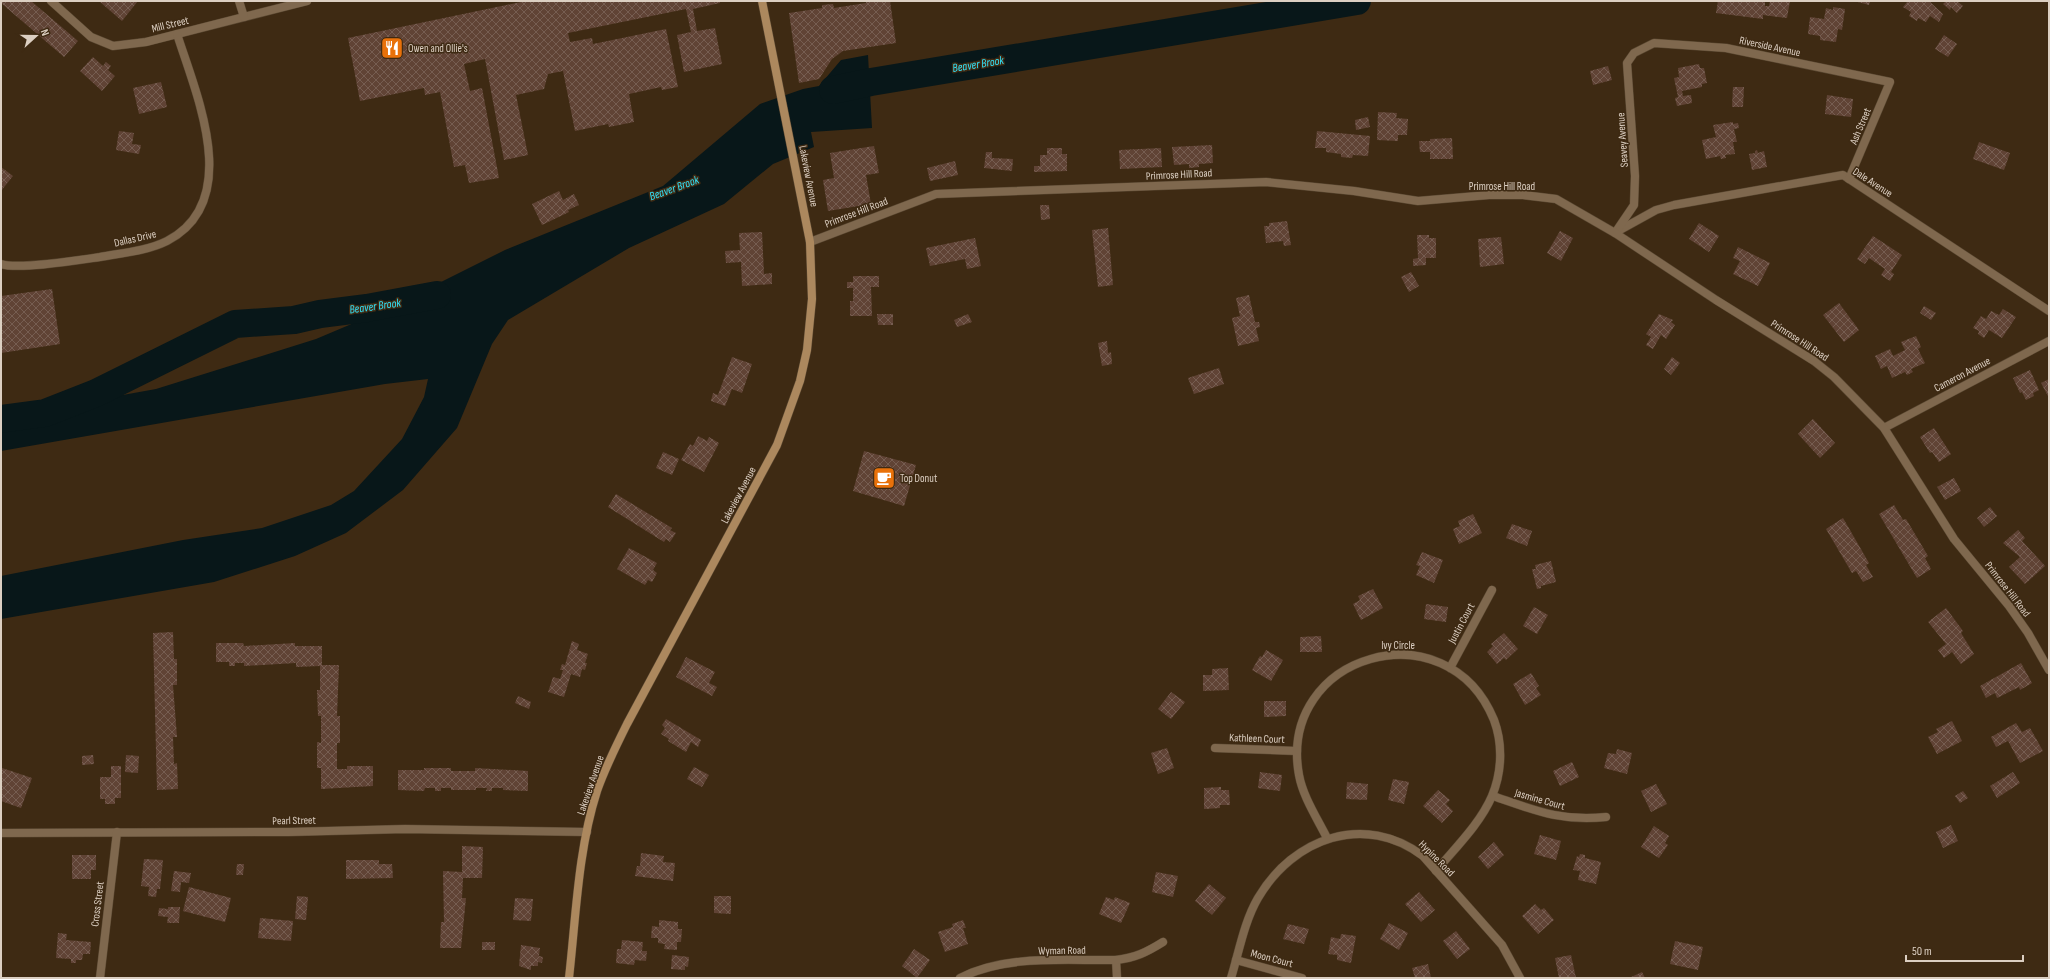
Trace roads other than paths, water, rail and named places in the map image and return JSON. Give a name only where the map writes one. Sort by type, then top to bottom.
[{"type":"main road","name":"Lakeview Avenue","points":[[570,978],[587,832],[597,792],[615,748],[765,468],[786,423],[800,381],[810,332],[812,292],[810,242],[780,85],[762,1]]},
{"type":"street","name":"Mill Street","points":[[51,1],[91,37],[114,46],[146,42],[307,1]]},
{"type":"street","points":[[239,1],[244,17]]},
{"type":"street","name":"Dallas Drive","points":[[1,264],[16,266],[145,248],[167,241],[192,221],[202,204],[208,187],[210,162],[203,122],[177,34]]},
{"type":"street","name":"Riverside Avenue","points":[[1644,48],[1654,43],[1726,48],[1890,82]]},
{"type":"street","name":"Seavey Avenue","points":[[1615,233],[1634,205],[1636,176],[1627,63],[1634,53],[1644,48]]},
{"type":"street","name":"Ash Street","points":[[1849,179],[1890,82]]},
{"type":"street","name":"Dale Avenue","points":[[1615,233],[1656,210],[1674,205],[1843,175],[2049,311]]},
{"type":"street","name":"Primrose Hill Road","points":[[810,242],[936,194],[1266,182],[1354,191],[1418,201],[1489,195],[1523,195],[1556,199],[1615,233],[1716,300],[1814,361],[1834,377],[1884,428],[1954,539],[2016,616],[2028,633],[2049,670]]},
{"type":"street","name":"Cameron Avenue","points":[[1884,428],[2049,340]]},
{"type":"street","name":"Justin Court","points":[[1450,668],[1492,590]]},
{"type":"street","name":"Ivy Circle","points":[[1327,838],[1302,788],[1299,775],[1297,751],[1303,722],[1317,695],[1326,684],[1350,666],[1378,656],[1408,654],[1422,656],[1450,668],[1473,686],[1490,710],[1495,724],[1501,753],[1497,782],[1492,796],[1482,815],[1436,871]]},
{"type":"street","name":"Kathleen Court","points":[[1215,748],[1297,751]]},
{"type":"street","name":"Jasmine Court","points":[[1492,796],[1553,816],[1586,819],[1606,817]]},
{"type":"street","name":"Pearl Street","points":[[1,833],[289,832],[405,829],[587,832]]},
{"type":"street","name":"Cross Street","points":[[100,978],[117,832]]},
{"type":"street","name":"Hypine Road","points":[[1231,978],[1252,911],[1266,886],[1290,861],[1302,852],[1327,838],[1338,835],[1364,834],[1393,839],[1410,846],[1423,856],[1502,945],[1520,978]]},
{"type":"street","name":"Wyman Road","points":[[960,978],[981,969],[1014,962],[1116,960],[1133,958],[1145,954],[1163,942]]},
{"type":"street","points":[[1116,960],[1117,978]]},
{"type":"street","name":"Moon Court","points":[[1236,960],[1302,978]]},
{"type":"water","points":[[868,55],[872,128],[811,132],[814,147],[773,164],[724,204],[629,248],[508,320],[492,344],[457,428],[403,490],[346,533],[295,556],[214,582],[1,619],[1,576],[183,540],[262,528],[331,505],[354,491],[402,439],[424,397],[428,379],[385,384],[1,451],[1,417],[156,389],[316,339],[387,309],[505,250],[663,186],[760,104],[803,89],[819,86],[841,60]]},
{"type":"waterway","name":"Beaver Brook","points":[[833,90],[871,82],[1357,1]]},
{"type":"waterway","name":"Beaver Brook","points":[[1,419],[45,413],[96,393],[235,324],[294,320],[320,314],[367,308],[437,295]]},
{"type":"place","name":"Owen and Ollie's","points":[[392,48]]},
{"type":"place","name":"Top Donut","points":[[884,478]]}]
